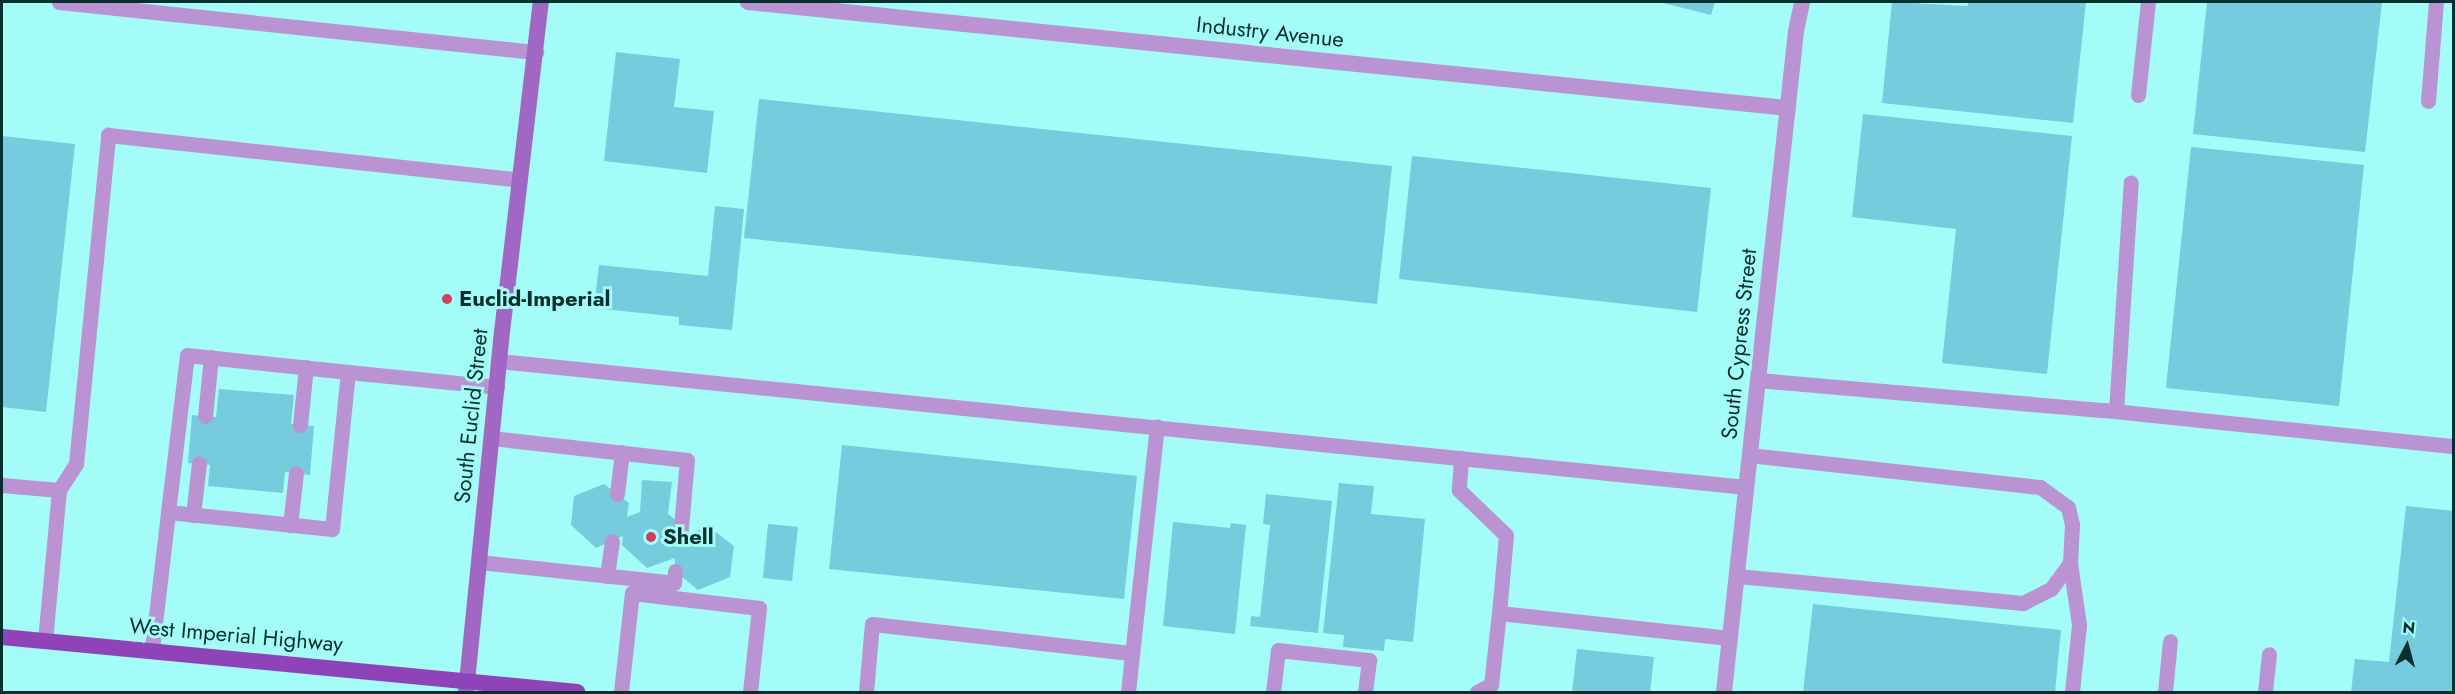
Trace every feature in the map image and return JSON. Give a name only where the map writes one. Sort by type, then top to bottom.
[{"type":"main road","name":"South Euclid Street","points":[[466,686],[499,361],[541,2]]},
{"type":"main road","name":"West Imperial Highway","points":[[2,637],[152,650],[466,686],[578,693]]},
{"type":"street","name":"Industry Avenue","points":[[748,2],[1788,108]]},
{"type":"street","name":"South Cypress Street","points":[[1725,693],[1749,455],[1802,2]]},
{"type":"lane","points":[[59,2],[536,52]]},
{"type":"lane","points":[[2138,95],[2148,2]]},
{"type":"lane","points":[[2428,101],[2436,2]]},
{"type":"lane","points":[[45,641],[59,490],[76,464],[108,135],[519,180]]},
{"type":"lane","points":[[2116,411],[2131,182]]},
{"type":"lane","points":[[152,650],[187,355],[497,387]]},
{"type":"lane","points":[[205,416],[211,357]]},
{"type":"lane","points":[[499,361],[1746,487]]},
{"type":"lane","points":[[300,425],[306,367]]},
{"type":"lane","points":[[168,512],[332,529],[348,372]]},
{"type":"lane","points":[[1758,380],[2116,411],[2454,446]]},
{"type":"lane","points":[[1128,693],[1157,427]]},
{"type":"lane","points":[[491,438],[687,460],[680,538]]},
{"type":"lane","points":[[617,494],[622,452]]},
{"type":"lane","points":[[1749,455],[2040,487],[2068,507],[2072,525],[2070,563],[2079,625],[2072,693]]},
{"type":"lane","points":[[1461,458],[1459,490],[1506,535],[1491,685],[1477,693]]},
{"type":"lane","points":[[194,515],[199,463]]},
{"type":"lane","points":[[290,525],[296,474]]},
{"type":"lane","points":[[2,485],[59,490]]},
{"type":"lane","points":[[607,576],[612,541]]},
{"type":"lane","points":[[479,562],[607,576],[633,586],[673,584],[759,608],[750,693]]},
{"type":"lane","points":[[1737,576],[2023,603],[2051,589],[2070,563]]},
{"type":"lane","points":[[621,693],[633,586]]},
{"type":"lane","points":[[1499,613],[1730,638]]},
{"type":"lane","points":[[866,693],[872,624],[1132,653]]},
{"type":"lane","points":[[2165,693],[2170,641]]},
{"type":"lane","points":[[1273,693],[1278,650],[1369,660],[1365,693]]},
{"type":"lane","points":[[2265,693],[2269,654]]},
{"type":"building","points":[[1659,2],[1715,2],[1711,15]]},
{"type":"building","points":[[1892,2],[1968,6],[1968,2],[2086,2],[2073,123],[1882,103]]},
{"type":"building","points":[[2207,2],[2382,2],[2365,152],[2193,134]]},
{"type":"building","points":[[616,52],[680,59],[674,107],[714,111],[707,173],[604,161]]},
{"type":"building","points":[[759,99],[1392,166],[1377,304],[744,238]]},
{"type":"building","points":[[1863,114],[2072,136],[2047,374],[1942,363],[1956,229],[1852,217]]},
{"type":"building","points":[[2,136],[75,144],[46,412],[2,407]]},
{"type":"building","points":[[2191,147],[2364,165],[2339,406],[2166,388]]},
{"type":"building","points":[[1412,156],[1711,188],[1697,312],[1399,279]]},
{"type":"building","points":[[715,206],[744,209],[732,330],[679,325],[679,317],[594,308],[599,265],[708,276]]},
{"type":"building","points":[[219,389],[294,395],[291,424],[314,426],[310,475],[285,472],[283,493],[208,486],[210,465],[188,463],[192,415],[216,417]]},
{"type":"building","points":[[842,445],[1137,476],[1124,599],[829,569]]},
{"type":"building","name":"Shell","points":[[642,480],[672,482],[668,514],[682,525],[680,538],[708,526],[734,546],[730,577],[698,590],[675,571],[675,558],[647,568],[622,545],[623,536],[596,548],[571,525],[574,496],[604,484],[629,503],[627,517],[640,512]]},
{"type":"building","points":[[1339,483],[1374,486],[1371,514],[1425,519],[1413,642],[1385,639],[1384,651],[1343,647],[1344,635],[1323,633]]},
{"type":"building","points":[[1266,494],[1332,501],[1318,633],[1250,626],[1251,616],[1260,617],[1270,525],[1263,524]]},
{"type":"building","points":[[2406,506],[2454,511],[2454,692],[2351,692],[2355,659],[2389,662]]},
{"type":"building","points":[[1173,522],[1230,528],[1231,523],[1246,525],[1235,634],[1163,626]]},
{"type":"building","points":[[768,524],[798,527],[792,581],[763,578]]},
{"type":"building","points":[[1813,604],[2061,630],[2055,692],[1803,692]]},
{"type":"building","points":[[1577,649],[1654,657],[1650,692],[1572,692]]},
{"type":"place","name":"Euclid-Imperial","points":[[447,299]]},
{"type":"place","name":"Shell","points":[[651,537]]}]
